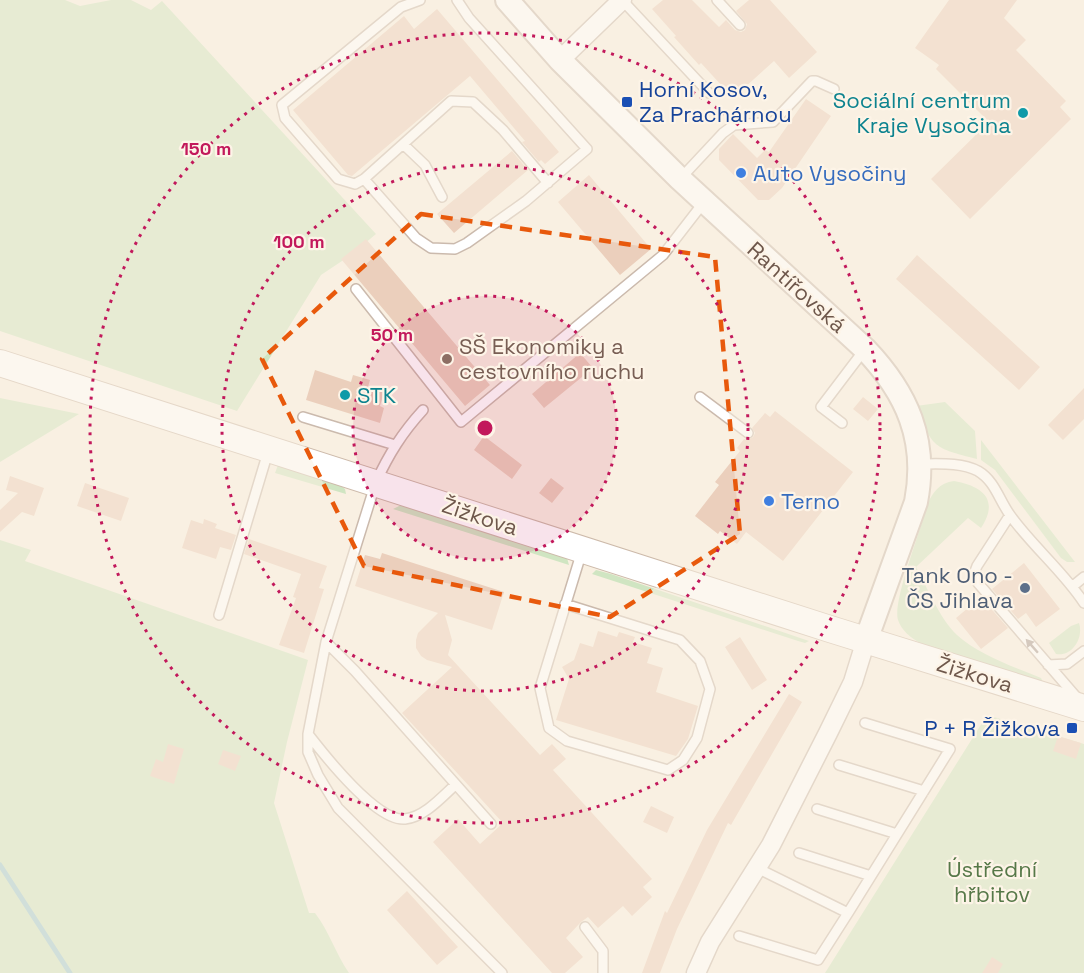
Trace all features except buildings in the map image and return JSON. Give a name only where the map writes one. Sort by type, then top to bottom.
[{"type":"main road","name":"Žižkova","points":[[0,363],[866,640],[1084,707]]},
{"type":"street","name":"Rantířovská","points":[[507,0],[560,60],[680,179],[865,349],[885,370],[905,404],[912,421],[920,464],[919,486],[916,502],[866,640]]},
{"type":"street","points":[[560,60],[622,0]]},
{"type":"street","points":[[696,973],[710,942],[771,845],[848,693],[866,640]]},
{"type":"lane","points":[[420,0],[401,6],[282,105],[285,118],[338,179],[355,184],[364,179],[451,101],[473,102],[502,130],[548,183]]},
{"type":"lane","points":[[364,179],[416,238],[431,248],[454,249],[467,243],[548,183],[587,149],[469,18],[457,0]]},
{"type":"lane","points":[[622,0],[710,93]]},
{"type":"lane","points":[[717,0],[740,25]]},
{"type":"lane","points":[[680,179],[723,133],[735,125],[773,122],[812,81],[834,89]]},
{"type":"lane","points":[[403,144],[425,165],[442,196]]},
{"type":"lane","points":[[356,289],[461,422],[663,255],[704,202]]},
{"type":"lane","points":[[842,423],[821,407],[865,349]]},
{"type":"lane","points":[[700,397],[748,433]]},
{"type":"lane","points":[[423,410],[404,431],[376,482],[326,642],[308,734],[308,752],[318,775],[338,808],[502,973]]},
{"type":"lane","points":[[303,417],[395,445]]},
{"type":"lane","points":[[219,615],[269,449]]},
{"type":"lane","points":[[920,464],[948,464],[966,467],[978,471],[992,482],[1010,515],[1073,586],[1084,603]]},
{"type":"lane","points":[[1010,515],[974,574],[978,584],[1084,707]]},
{"type":"lane","points":[[565,604],[680,640],[700,661],[710,689],[697,738],[683,760],[668,770],[567,741],[549,728],[540,688],[565,604],[583,548]]},
{"type":"lane","points":[[1073,586],[1084,577]]},
{"type":"lane","points":[[326,642],[355,671],[491,824]]},
{"type":"lane","points":[[1048,665],[1067,664],[1084,651]]},
{"type":"lane","points":[[740,936],[818,960],[950,749],[865,723]]},
{"type":"lane","points":[[308,734],[325,756],[374,807],[389,816],[404,819],[421,813],[455,785]]},
{"type":"lane","points":[[839,765],[924,791]]},
{"type":"lane","points":[[817,809],[897,834]]},
{"type":"lane","points":[[799,853],[871,876]]},
{"type":"lane","points":[[757,868],[848,913]]},
{"type":"lane","points":[[585,927],[603,951],[603,973]]},
{"type":"highlighted area","points":[[421,214],[715,257],[740,534],[610,617],[364,566],[262,359]]},
{"type":"green space","points":[[0,0],[65,0],[80,6],[111,0],[131,0],[151,10],[162,1],[376,234],[351,255],[321,275],[237,411],[0,331]]},
{"type":"green space","points":[[0,398],[79,414],[0,462]]},
{"type":"green space","points":[[945,402],[975,431],[977,459],[943,448],[936,444],[926,430],[916,406]]},
{"type":"green space","points":[[981,440],[1075,562],[1067,562],[1061,558],[995,470],[981,460]]},
{"type":"green space","points":[[278,465],[340,485],[345,489],[346,494],[275,473]]},
{"type":"green space","points":[[954,481],[980,490],[988,502],[989,509],[986,518],[981,528],[968,518],[916,567],[939,612],[957,635],[986,654],[1041,678],[1043,682],[920,643],[907,633],[898,620],[899,598],[927,505],[937,489]]},
{"type":"green space","points":[[403,504],[567,558],[569,565],[393,509]]},
{"type":"green space","points":[[0,540],[31,550],[25,561],[308,660],[274,803],[309,913],[315,913],[320,920],[349,973],[0,973]]},
{"type":"green space","points":[[596,570],[809,641],[805,643],[798,641],[592,574]]},
{"type":"green space","points":[[1079,623],[1080,635],[1075,645],[1067,653],[1056,654],[1049,643],[1071,626]]},
{"type":"green space","name":"Ústřední hřbitov","points":[[987,715],[1084,744],[1084,973],[825,973]]},
{"type":"waterway","points":[[0,865],[70,973]]},
{"type":"place","name":"Horní Kosov, Za Prachárnou","points":[[627,102]]},
{"type":"place","name":"Sociální centrum Kraje Vysočina","points":[[1023,113]]},
{"type":"place","name":"Auto Vysočiny","points":[[741,173]]},
{"type":"place","name":"SŠ Ekonomiky a cestovního ruchu","points":[[447,359]]},
{"type":"place","name":"STK","points":[[345,395]]},
{"type":"place","name":"Terno","points":[[769,501]]},
{"type":"place","name":"Tank Ono - ČS Jihlava","points":[[1025,588]]},
{"type":"place","name":"P + R Žižkova","points":[[1072,728]]}]
